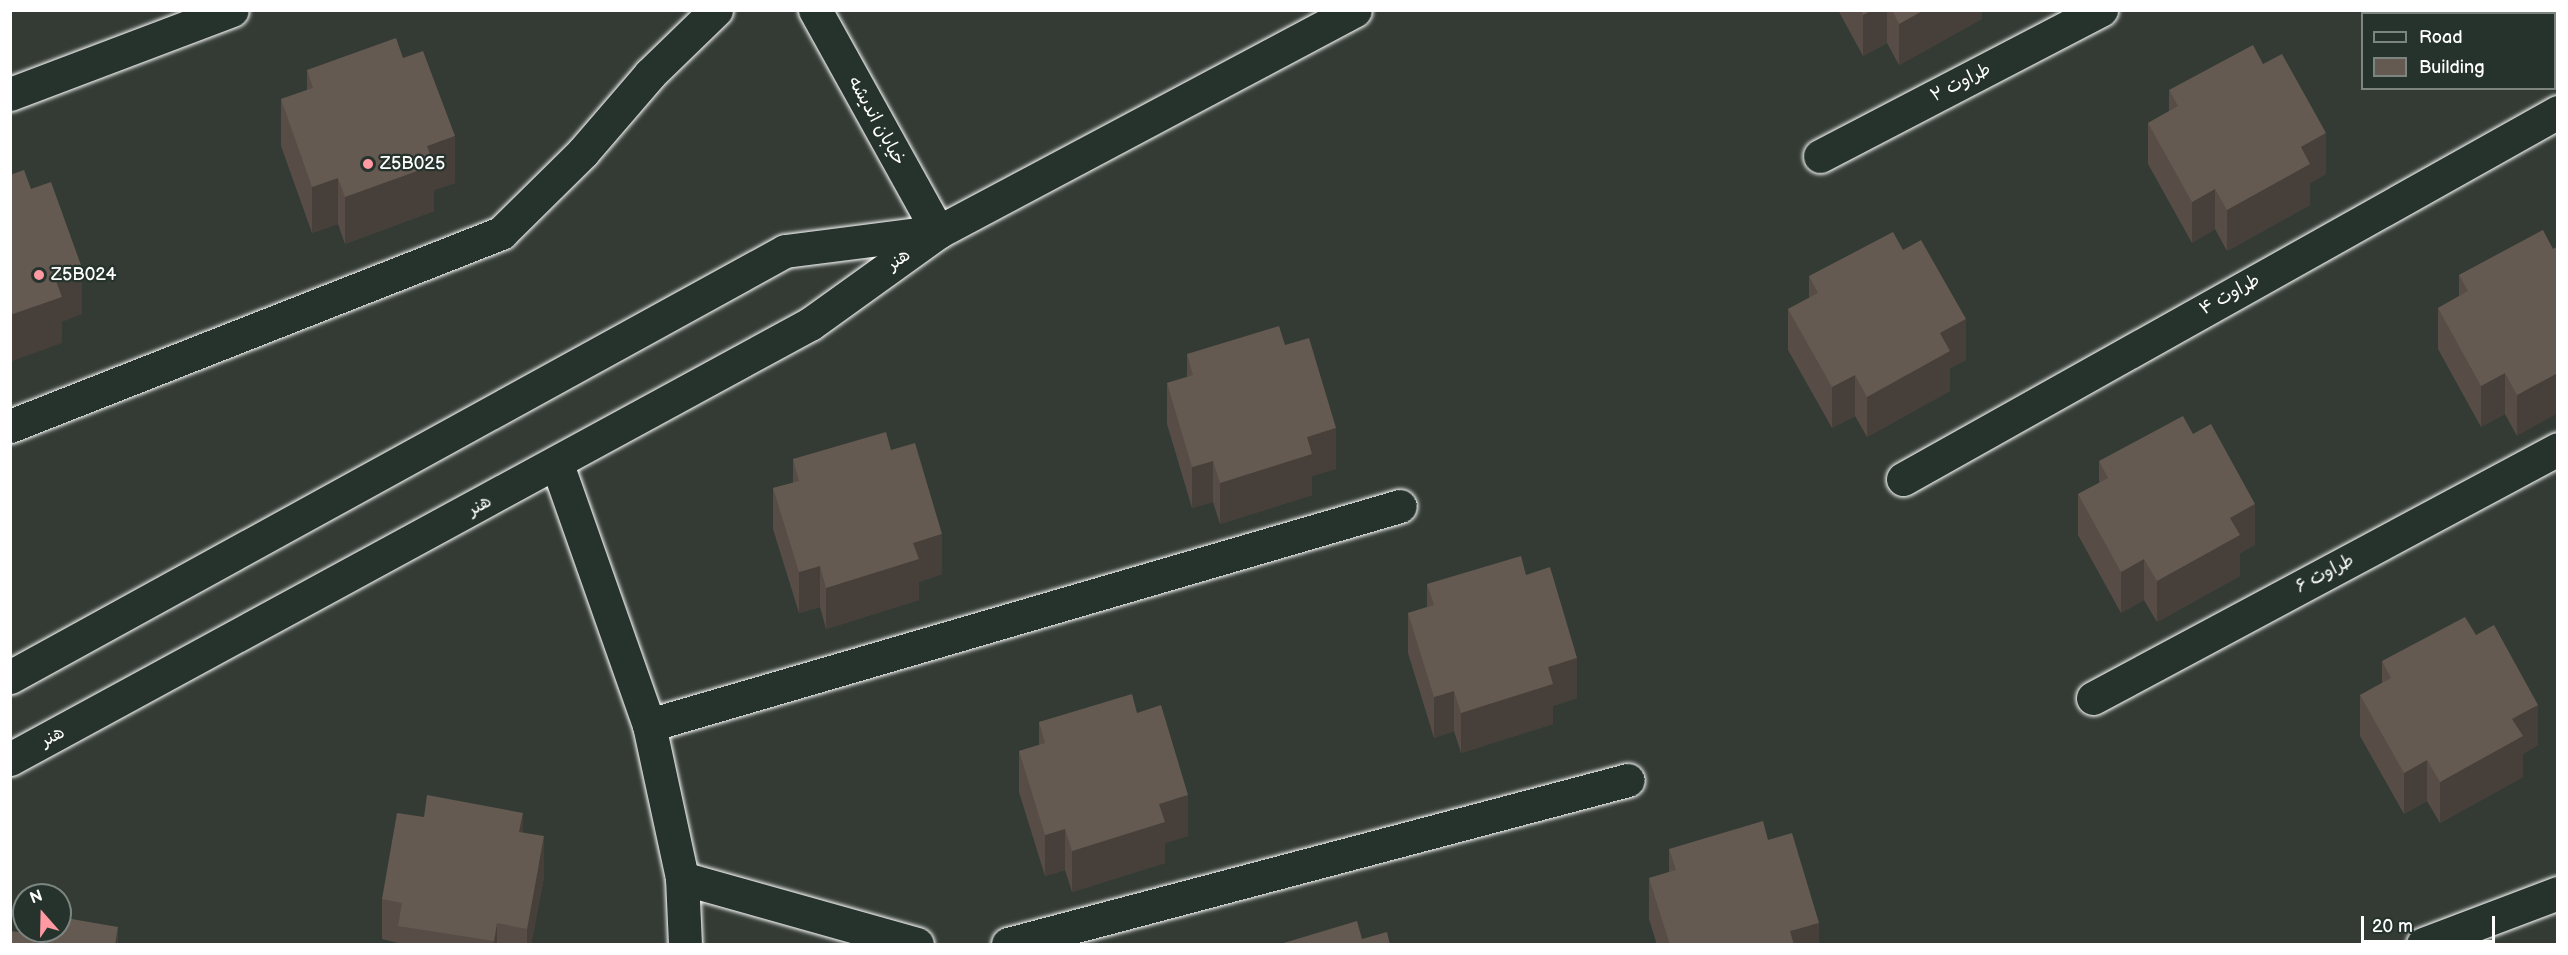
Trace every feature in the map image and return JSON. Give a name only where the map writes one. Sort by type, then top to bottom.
[{"type":"street","points":[[10,94],[232,10]]},
{"type":"street","points":[[10,426],[501,233],[583,152],[650,74],[716,10]]},
{"type":"street","name":"خیابان اندیشه","points":[[815,10],[938,232]]},
{"type":"street","name":"هنر","points":[[10,759],[557,464],[810,324],[938,232],[1355,10]]},
{"type":"street","name":"طراوت ۲","points":[[1820,156],[2102,10]]},
{"type":"street","name":"طراوت ۴","points":[[1903,478],[2558,112]]},
{"type":"street","name":"هنر","points":[[10,677],[785,251],[938,232]]},
{"type":"street","name":"طراوت ۶","points":[[2093,698],[2558,449]]},
{"type":"street","points":[[557,464],[649,725],[682,878],[685,945]]},
{"type":"street","points":[[649,725],[1400,506]]},
{"type":"street","points":[[1008,945],[1628,780]]},
{"type":"street","points":[[682,878],[917,945]]},
{"type":"street","points":[[2423,945],[2558,893]]},
{"type":"building","points":[[1861,10],[1872,10],[1863,15]]},
{"type":"building","points":[[1892,10],[1924,10],[1899,24]]},
{"type":"building","points":[[396,38],[403,58],[423,51],[455,136],[427,146],[434,165],[345,197],[338,178],[312,187],[281,99],[313,88],[307,70]]},
{"type":"building","points":[[2253,45],[2263,64],[2282,54],[2326,133],[2301,147],[2310,164],[2227,210],[2215,189],[2192,202],[2148,123],[2178,106],[2169,90]]},
{"type":"building","points":[[24,170],[31,189],[51,182],[82,268],[55,278],[62,297],[10,315],[10,175]]},
{"type":"building","points":[[2543,230],[2553,249],[2558,246],[2558,373],[2517,395],[2505,373],[2481,386],[2438,308],[2468,291],[2459,275]]},
{"type":"building","points":[[1893,232],[1903,250],[1921,240],[1966,319],[1940,333],[1950,351],[1867,397],[1855,375],[1832,387],[1788,309],[1818,293],[1809,276]]},
{"type":"building","points":[[1279,326],[1285,345],[1309,338],[1336,428],[1307,437],[1312,454],[1220,483],[1213,461],[1192,467],[1167,383],[1193,375],[1187,354]]},
{"type":"building","points":[[2183,416],[2193,434],[2211,424],[2255,504],[2230,518],[2240,535],[2157,581],[2144,559],[2121,572],[2078,494],[2108,478],[2099,461]]},
{"type":"building","points":[[886,432],[891,450],[915,443],[942,534],[913,543],[919,559],[826,588],[820,566],[799,572],[773,488],[799,481],[793,459]]},
{"type":"building","points":[[1521,556],[1526,575],[1550,567],[1577,658],[1548,667],[1553,684],[1461,713],[1454,691],[1434,697],[1408,613],[1434,605],[1427,584]]},
{"type":"building","points":[[2465,617],[2476,635],[2494,625],[2538,705],[2512,719],[2523,736],[2440,782],[2427,760],[2404,773],[2360,695],[2391,678],[2382,661]]},
{"type":"building","points":[[1132,694],[1137,713],[1161,705],[1188,795],[1159,804],[1165,822],[1072,851],[1065,829],[1045,835],[1019,751],[1045,743],[1039,722]]},
{"type":"building","points":[[427,795],[523,813],[519,832],[544,836],[527,929],[497,923],[494,941],[398,926],[402,903],[382,899],[397,813],[424,817]]},
{"type":"building","points":[[1763,821],[1768,840],[1792,833],[1819,923],[1790,931],[1794,945],[1670,945],[1649,878],[1676,870],[1669,849]]},
{"type":"building","points":[[72,919],[118,927],[115,945],[10,945],[10,931],[12,931],[12,943],[72,943]]},
{"type":"building","points":[[1357,921],[1362,939],[1387,932],[1390,945],[1277,945]]},
{"type":"place","name":"Z5B025","points":[[368,164]]},
{"type":"place","name":"Z5B024","points":[[39,275]]}]
